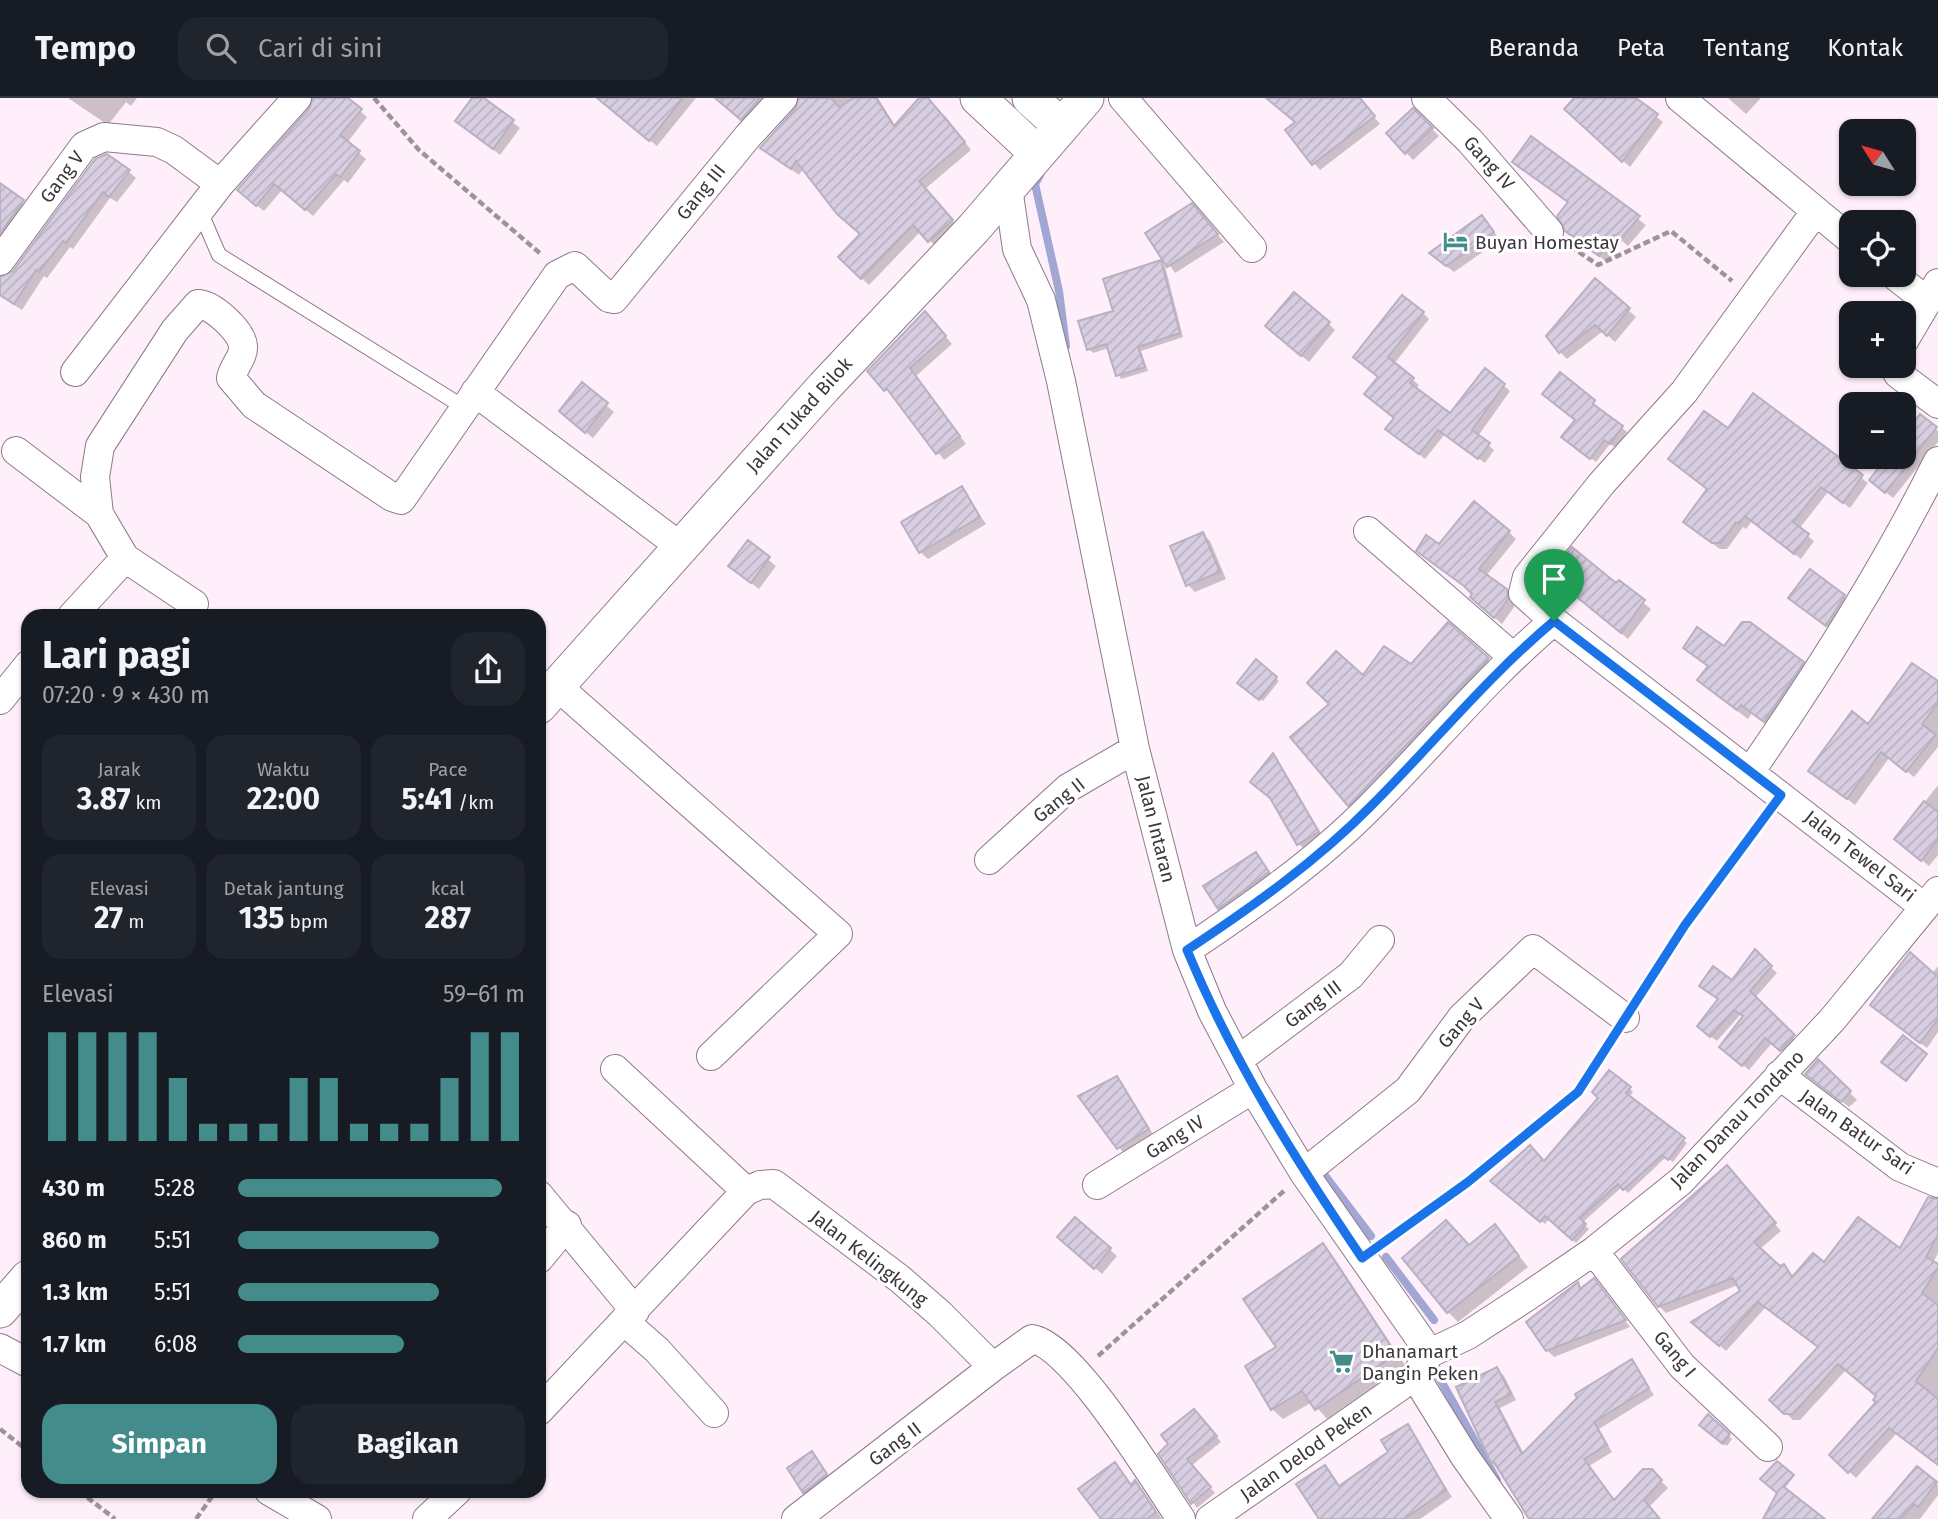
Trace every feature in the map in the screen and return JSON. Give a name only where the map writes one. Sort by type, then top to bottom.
[{"type":"street","points":[[75,372],[220,184],[297,98]]},
{"type":"street","name":"Gang III","points":[[561,272],[569,266],[577,266],[612,300],[698,195],[783,98]]},
{"type":"street","points":[[978,98],[1037,153]]},
{"type":"street","points":[[1006,125],[1029,98],[1061,126]]},
{"type":"street","name":"Jalan Tukad Bilok","points":[[548,696],[824,387],[974,228],[1086,98]]},
{"type":"street","points":[[1123,98],[1252,248]]},
{"type":"street","name":"Gang IV","points":[[1426,98],[1470,141],[1549,232]]},
{"type":"street","points":[[1680,98],[1839,231]]},
{"type":"street","name":"Gang V","points":[[0,261],[84,146],[94,140],[104,137],[157,142],[174,149],[220,184]]},
{"type":"street","name":"Jalan Intaran","points":[[1008,188],[1017,249],[1041,300],[1059,369],[1135,749],[1187,950],[1212,1011],[1253,1088],[1304,1173],[1362,1258],[1423,1365],[1465,1457],[1509,1519]]},
{"type":"street","points":[[1752,297],[1815,212]]},
{"type":"street","points":[[974,228],[1017,249]]},
{"type":"street","points":[[99,514],[95,477],[100,446],[175,330],[198,304],[211,309],[241,339],[243,350],[231,378],[254,405],[398,499],[406,497],[549,284],[561,272]]},
{"type":"street","points":[[1916,285],[1933,292],[1916,321]]},
{"type":"street","name":"Jalan Tewel Sari","points":[[1752,297],[1684,392],[1602,482],[1527,577],[1523,593],[1554,621],[1750,772],[1931,899]]},
{"type":"street","points":[[1903,378],[1938,404]]},
{"type":"street","points":[[470,400],[681,547]]},
{"type":"street","points":[[16,451],[99,514],[125,558],[194,604]]},
{"type":"street","points":[[1750,772],[1824,666],[1898,542],[1938,461]]},
{"type":"street","points":[[1368,531],[1513,656]]},
{"type":"street","points":[[78,609],[125,558]]},
{"type":"street","points":[[1187,950],[1294,874],[1370,808],[1513,656],[1554,621]]},
{"type":"street","points":[[0,700],[21,674]]},
{"type":"street","points":[[548,696],[838,934],[711,1056]]},
{"type":"street","name":"Gang II","points":[[989,860],[1068,788],[1135,749]]},
{"type":"street","name":"Jalan Danau Tondano","points":[[1423,1365],[1594,1251],[1681,1181],[1832,1020],[1931,899]]},
{"type":"street","name":"Gang III","points":[[1238,1060],[1351,975],[1380,940]]},
{"type":"street","name":"Gang V","points":[[1304,1173],[1408,1090],[1462,1017],[1533,949],[1625,1018]]},
{"type":"street","points":[[546,1404],[746,1191],[615,1069]]},
{"type":"street","name":"Jalan Batur Sari","points":[[1779,1075],[1900,1167],[1938,1184]]},
{"type":"street","name":"Gang IV","points":[[1097,1185],[1253,1088]]},
{"type":"street","name":"Jalan Kelingkung","points":[[746,1191],[760,1185],[774,1184],[900,1279],[993,1367]]},
{"type":"street","points":[[546,1203],[566,1225],[630,1317],[714,1413]]},
{"type":"street","points":[[546,1250],[566,1225]]},
{"type":"street","name":"Gang I","points":[[1594,1251],[1682,1366],[1768,1447]]},
{"type":"street","points":[[0,1310],[21,1286]]},
{"type":"street","points":[[993,1367],[1032,1339],[1049,1345],[1079,1373],[1181,1519]]},
{"type":"street","points":[[0,1348],[21,1359]]},
{"type":"street","name":"Jalan Delod Peken","points":[[1210,1519],[1423,1365]]},
{"type":"street","name":"Gang II","points":[[796,1519],[993,1367]]},
{"type":"street","points":[[281,1498],[317,1519]]},
{"type":"street","points":[[427,1519],[450,1498]]},
{"type":"lane","points":[[200,211],[219,255],[470,400]]},
{"type":"path","points":[[374,98],[419,150],[561,272]]},
{"type":"path","points":[[1549,232],[1598,265],[1671,230],[1752,297]]},
{"type":"path","points":[[1362,1258],[1468,1182],[1567,1104],[1584,1086],[1689,919],[1781,795]]},
{"type":"path","points":[[1079,1373],[1304,1173]]},
{"type":"path","points":[[0,1429],[21,1446]]},
{"type":"path","points":[[88,1498],[115,1519]]},
{"type":"path","points":[[196,1519],[211,1498]]},
{"type":"building","points":[[313,98],[348,98],[362,109],[340,135],[360,151],[340,177],[336,174],[305,210],[274,184],[256,206],[237,190],[309,109]]},
{"type":"building","points":[[472,98],[484,98],[514,120],[493,149],[455,121]]},
{"type":"building","points":[[597,98],[683,98],[649,141]]},
{"type":"building","points":[[715,98],[760,98],[741,120]]},
{"type":"building","points":[[799,98],[831,98],[839,107],[854,98],[876,98],[894,126],[919,98],[928,98],[965,142],[919,181],[953,220],[928,242],[913,225],[861,279],[838,257],[860,234],[837,214],[796,161],[791,169],[760,148],[795,109]]},
{"type":"building","points":[[1266,98],[1360,98],[1375,116],[1312,165],[1285,130],[1295,122]]},
{"type":"building","points":[[1574,98],[1636,98],[1658,114],[1622,162],[1564,109]]},
{"type":"building","points":[[1413,108],[1433,128],[1405,154],[1386,133]]},
{"type":"building","points":[[1531,136],[1640,216],[1620,240],[1614,235],[1599,256],[1565,231],[1557,216],[1568,202],[1512,162]]},
{"type":"building","points":[[107,154],[130,170],[109,197],[103,192],[66,243],[63,241],[39,272],[36,270],[14,304],[0,295],[0,277],[13,271],[95,159]]},
{"type":"building","points":[[0,183],[24,200],[0,233]]},
{"type":"building","points":[[1192,203],[1218,234],[1167,267],[1145,233]]},
{"type":"building","points":[[1482,215],[1494,232],[1446,266],[1429,253]]},
{"type":"building","points":[[1161,260],[1180,333],[1138,347],[1145,367],[1116,376],[1106,344],[1087,350],[1078,321],[1113,311],[1103,279]]},
{"type":"building","points":[[1595,278],[1630,308],[1607,336],[1595,325],[1559,353],[1546,336]]},
{"type":"building","points":[[1294,292],[1330,322],[1301,356],[1265,326]]},
{"type":"building","points":[[1402,295],[1424,312],[1388,357],[1414,378],[1410,383],[1450,413],[1485,368],[1505,384],[1472,430],[1490,443],[1478,459],[1438,430],[1419,454],[1385,429],[1394,418],[1364,394],[1378,377],[1353,357]]},
{"type":"building","points":[[925,311],[946,336],[910,368],[960,436],[936,454],[887,389],[884,391],[867,371]]},
{"type":"building","points":[[1560,372],[1595,400],[1593,404],[1623,426],[1610,444],[1604,440],[1590,459],[1561,437],[1575,420],[1542,394]]},
{"type":"building","points":[[582,382],[608,403],[585,433],[559,411]]},
{"type":"building","points":[[1753,393],[1839,457],[1839,469],[1855,469],[1863,475],[1843,503],[1821,487],[1793,522],[1809,534],[1794,554],[1745,516],[1739,524],[1736,522],[1721,543],[1712,543],[1683,522],[1707,489],[1668,459],[1704,411],[1728,428]]},
{"type":"building","points":[[1920,414],[1937,427],[1916,454],[1916,419]]},
{"type":"building","points":[[1878,469],[1904,469],[1885,493],[1869,480]]},
{"type":"building","points":[[962,486],[980,517],[919,553],[901,522]]},
{"type":"building","points":[[1474,501],[1510,531],[1479,569],[1507,589],[1508,599],[1494,618],[1470,597],[1472,594],[1464,586],[1416,551],[1426,535],[1439,544]]},
{"type":"building","points":[[1203,532],[1220,572],[1186,586],[1170,546]]},
{"type":"building","points":[[748,540],[770,557],[751,583],[728,566]]},
{"type":"building","points":[[1572,547],[1616,583],[1619,580],[1645,600],[1621,633],[1550,575]]},
{"type":"building","points":[[1810,569],[1845,595],[1826,626],[1788,598]]},
{"type":"building","points":[[1448,622],[1489,658],[1348,806],[1290,737],[1329,704],[1307,683],[1336,651],[1363,675],[1384,646],[1411,664]]},
{"type":"building","points":[[1742,622],[1750,622],[1804,662],[1764,722],[1741,705],[1737,710],[1697,680],[1708,666],[1683,648],[1697,627],[1724,646]]},
{"type":"building","points":[[1256,659],[1277,677],[1259,700],[1237,683]]},
{"type":"building","points":[[1912,663],[1938,681],[1938,703],[1922,724],[1936,735],[1906,772],[1881,752],[1847,799],[1808,771],[1852,711],[1868,724]]},
{"type":"building","points":[[1273,753],[1319,832],[1297,845],[1270,798],[1250,782]]},
{"type":"building","points":[[1924,801],[1938,812],[1938,839],[1921,861],[1894,839]]},
{"type":"building","points":[[1256,852],[1269,872],[1218,909],[1203,886]]},
{"type":"building","points":[[1755,949],[1772,966],[1750,991],[1795,1035],[1780,1051],[1765,1038],[1742,1066],[1719,1047],[1743,1016],[1734,1010],[1710,1037],[1697,1026],[1718,999],[1699,986],[1713,966],[1732,980]]},
{"type":"building","points":[[1910,952],[1938,977],[1938,1019],[1920,1043],[1870,1005]]},
{"type":"building","points":[[1903,1035],[1927,1054],[1906,1081],[1881,1062]]},
{"type":"building","points":[[1818,1059],[1851,1091],[1841,1102],[1805,1074]]},
{"type":"building","points":[[1609,1070],[1631,1087],[1626,1093],[1685,1138],[1668,1160],[1662,1155],[1623,1190],[1618,1184],[1580,1218],[1586,1224],[1572,1240],[1545,1216],[1540,1222],[1490,1181],[1530,1145],[1544,1161],[1598,1098],[1592,1092]]},
{"type":"building","points":[[1117,1076],[1149,1129],[1117,1149],[1078,1096]]},
{"type":"building","points":[[1727,1165],[1776,1223],[1754,1242],[1780,1266],[1784,1264],[1792,1277],[1813,1253],[1824,1262],[1858,1217],[1900,1248],[1928,1197],[1938,1199],[1938,1235],[1926,1257],[1938,1264],[1938,1268],[1922,1293],[1938,1305],[1938,1348],[1916,1381],[1938,1399],[1938,1465],[1889,1428],[1848,1473],[1829,1455],[1876,1402],[1873,1400],[1876,1396],[1838,1364],[1793,1414],[1784,1414],[1769,1400],[1818,1347],[1758,1302],[1719,1346],[1691,1322],[1740,1291],[1733,1278],[1658,1307],[1621,1259]]},
{"type":"building","points":[[1075,1217],[1111,1248],[1094,1269],[1057,1237]]},
{"type":"building","points":[[1446,1220],[1469,1245],[1495,1224],[1519,1256],[1447,1313],[1402,1258]]},
{"type":"building","points":[[1323,1243],[1396,1354],[1315,1410],[1302,1391],[1271,1410],[1245,1366],[1276,1347],[1243,1299]]},
{"type":"building","points":[[1594,1278],[1626,1320],[1546,1351],[1526,1322],[1578,1282],[1580,1289]]},
{"type":"building","points":[[1632,1359],[1649,1388],[1594,1422],[1607,1445],[1584,1459],[1614,1500],[1643,1469],[1652,1469],[1662,1480],[1644,1500],[1660,1519],[1529,1519],[1494,1462],[1491,1463],[1456,1387],[1497,1367],[1511,1394],[1495,1402],[1522,1454],[1577,1398],[1575,1394]]},
{"type":"building","points":[[1194,1409],[1217,1436],[1187,1459],[1211,1487],[1191,1504],[1158,1454],[1168,1444],[1161,1435]]},
{"type":"building","points":[[1708,1414],[1730,1434],[1723,1444],[1699,1425]]},
{"type":"building","points":[[1408,1424],[1446,1490],[1404,1519],[1319,1519],[1296,1484],[1325,1465],[1339,1486],[1388,1452],[1381,1440]]},
{"type":"building","points":[[812,1451],[827,1474],[803,1493],[787,1468]]},
{"type":"building","points":[[1777,1461],[1794,1475],[1784,1487],[1825,1519],[1763,1519],[1777,1493],[1760,1479]]},
{"type":"building","points":[[1115,1462],[1131,1485],[1135,1480],[1156,1512],[1147,1519],[1101,1519],[1078,1489]]},
{"type":"building","points":[[1917,1466],[1937,1482],[1918,1507],[1914,1504],[1900,1519],[1872,1519]]},
{"type":"waterway","points":[[1040,175],[1035,184],[1059,291],[1066,346]]},
{"type":"waterway","points":[[1320,1169],[1371,1236]]},
{"type":"waterway","points":[[1386,1257],[1434,1320]]},
{"type":"waterway","points":[[1431,1363],[1497,1480]]},
{"type":"place","name":"Buyan Homestay","points":[[1455,242]]},
{"type":"place","name":"Dhanamart Dangin Peken","points":[[1342,1362]]},
{"type":"route","points":[[1554,621],[1781,795],[1685,925],[1584,1086],[1567,1104],[1468,1182],[1362,1258],[1304,1173],[1253,1088],[1212,1011],[1187,950],[1294,874],[1370,808],[1513,656],[1554,621]]}]
